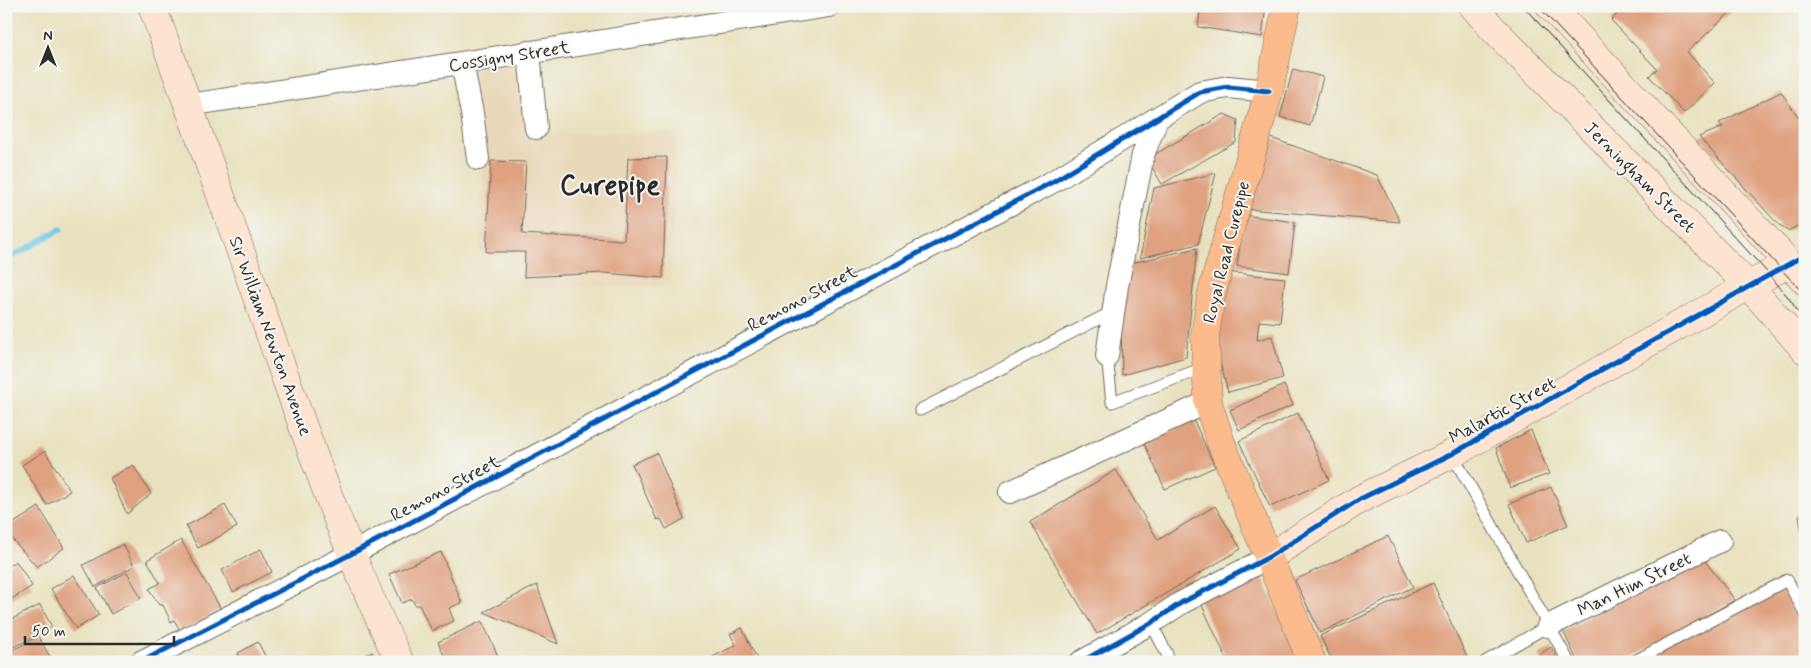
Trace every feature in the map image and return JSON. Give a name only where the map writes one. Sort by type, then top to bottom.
[{"type":"main road","name":"Royal Road Curepipe","points":[[1287,6],[1269,91],[1211,296],[1205,334],[1206,367],[1208,402],[1220,440],[1312,662]]},
{"type":"street","name":"Sir William Newton Avenue","points":[[152,6],[351,554],[400,662]]},
{"type":"street","name":"Cossigny Street","points":[[189,105],[829,6]]},
{"type":"street","name":"Jerningham Street","points":[[1473,6],[1493,30],[1750,287],[1805,350]]},
{"type":"street","points":[[1555,8],[1800,266]]},
{"type":"street","points":[[529,52],[536,128]]},
{"type":"street","points":[[462,63],[472,112],[478,159]]},
{"type":"street","name":"Remono Street","points":[[141,662],[351,554],[1046,186],[1200,92],[1228,87],[1269,91]]},
{"type":"street","points":[[1107,356],[1117,286],[1143,155],[1157,119]]},
{"type":"street","name":"Malartic Street","points":[[1269,558],[1360,499],[1452,454],[1750,287],[1800,266]]},
{"type":"street","points":[[1010,492],[1208,402]]},
{"type":"street","name":"Man Him Street","points":[[1548,626],[1720,541]]},
{"type":"street","points":[[1081,662],[1151,623],[1181,603],[1269,558]]},
{"type":"lane","points":[[920,410],[1114,310]]},
{"type":"lane","points":[[1107,356],[1112,402],[1206,367]]},
{"type":"lane","points":[[1452,454],[1569,662]]},
{"type":"lane","points":[[1633,662],[1787,580],[1805,613]]},
{"type":"lane","points":[[1151,623],[1168,654]]},
{"type":"lane","points":[[1484,662],[1548,626]]},
{"type":"shaded area","points":[[524,59],[533,135],[550,133],[677,132],[670,286],[520,287],[518,259],[480,254],[483,154],[469,68]]},
{"type":"building","points":[[1201,6],[1266,6],[1262,37],[1198,27]]},
{"type":"building","points":[[1626,6],[1737,6],[1687,52],[1715,83],[1684,113],[1649,76],[1657,69],[1611,20]]},
{"type":"building","points":[[1293,69],[1323,77],[1310,126],[1280,117]]},
{"type":"building","points":[[1781,92],[1804,125],[1799,127],[1803,134],[1805,133],[1805,222],[1788,231],[1781,227],[1699,137],[1723,127],[1719,123]]},
{"type":"building","points":[[1224,114],[1238,120],[1236,142],[1162,184],[1147,159]]},
{"type":"building","points":[[1265,136],[1377,175],[1400,222],[1246,209]]},
{"type":"building","points":[[667,157],[663,278],[604,273],[524,277],[525,252],[486,252],[491,161],[526,162],[522,234],[624,240],[628,158]]},
{"type":"building","points":[[1216,173],[1198,244],[1140,258],[1154,188]]},
{"type":"building","points":[[1244,215],[1295,222],[1289,273],[1237,266]]},
{"type":"building","points":[[1197,248],[1186,357],[1122,375],[1121,306],[1131,263]]},
{"type":"building","points":[[1225,272],[1285,278],[1280,323],[1259,321],[1257,340],[1272,336],[1283,378],[1228,392],[1217,351]]},
{"type":"building","points":[[1284,385],[1293,405],[1239,430],[1230,410]]},
{"type":"building","points":[[1298,413],[1329,480],[1270,507],[1239,441]]},
{"type":"building","points":[[1194,421],[1215,467],[1165,489],[1144,443]]},
{"type":"building","points":[[1531,430],[1549,474],[1510,488],[1496,448]]},
{"type":"building","points":[[45,451],[70,491],[47,505],[22,465]]},
{"type":"building","points":[[657,453],[684,519],[666,529],[661,519],[657,520],[632,464]]},
{"type":"building","points":[[133,465],[151,494],[127,514],[110,478]]},
{"type":"building","points":[[1116,470],[1158,540],[1215,506],[1241,549],[1097,634],[1030,522]]},
{"type":"building","points":[[1551,487],[1568,525],[1526,543],[1509,504]]},
{"type":"building","points":[[225,505],[237,527],[198,548],[186,526]]},
{"type":"building","points":[[39,507],[64,548],[37,567],[6,532],[6,528]]},
{"type":"building","points":[[1805,513],[1805,549],[1804,549],[1799,515]]},
{"type":"building","points":[[1388,536],[1413,587],[1320,633],[1295,580]]},
{"type":"building","points":[[181,540],[221,609],[181,632],[174,620],[171,622],[163,605],[159,605],[149,589],[160,583],[147,560]]},
{"type":"building","points":[[123,544],[134,566],[95,587],[83,565]]},
{"type":"building","points":[[261,549],[272,572],[233,592],[222,570]]},
{"type":"building","points":[[441,552],[462,603],[449,608],[454,621],[432,631],[419,605],[415,605],[412,599],[402,603],[389,574]]},
{"type":"building","points":[[1702,557],[1735,600],[1623,662],[1578,662],[1563,631]]},
{"type":"building","points":[[16,561],[32,586],[6,603],[6,567]]},
{"type":"building","points":[[127,572],[141,598],[111,614],[97,588]]},
{"type":"building","points":[[1260,572],[1302,662],[1228,662],[1199,599]]},
{"type":"building","points":[[74,575],[99,615],[76,629],[51,589]]},
{"type":"building","points":[[1784,579],[1805,624],[1805,662],[1631,662]]},
{"type":"building","points":[[1433,583],[1469,662],[1333,662],[1320,636]]},
{"type":"building","points":[[537,585],[558,644],[484,612]]},
{"type":"building","points":[[40,605],[52,627],[6,651],[6,622]]},
{"type":"building","points":[[482,621],[498,656],[486,662],[447,662],[438,642]]},
{"type":"building","points":[[742,628],[757,659],[751,662],[703,662],[736,645],[730,634]]},
{"type":"building","points":[[38,636],[53,662],[6,662],[6,654]]},
{"type":"building","points":[[258,642],[268,662],[242,662],[238,653]]},
{"type":"building","points":[[1551,647],[1560,662],[1543,662],[1539,655]]},
{"type":"building","points":[[372,652],[377,662],[350,662]]},
{"type":"waterway","points":[[6,260],[61,229]]},
{"type":"tram line","points":[[1523,6],[1766,271],[1788,297],[1805,322]]},
{"type":"tram line","points":[[1538,6],[1805,295]]},
{"type":"cycle path","points":[[141,662],[351,554],[1054,181],[1200,92],[1228,87],[1269,91]]},
{"type":"cycle path","points":[[1081,662],[1151,623],[1181,603],[1269,557],[1360,499],[1452,454],[1805,255]]},
{"type":"district","name":"Curepipe","points":[[610,184]]}]
